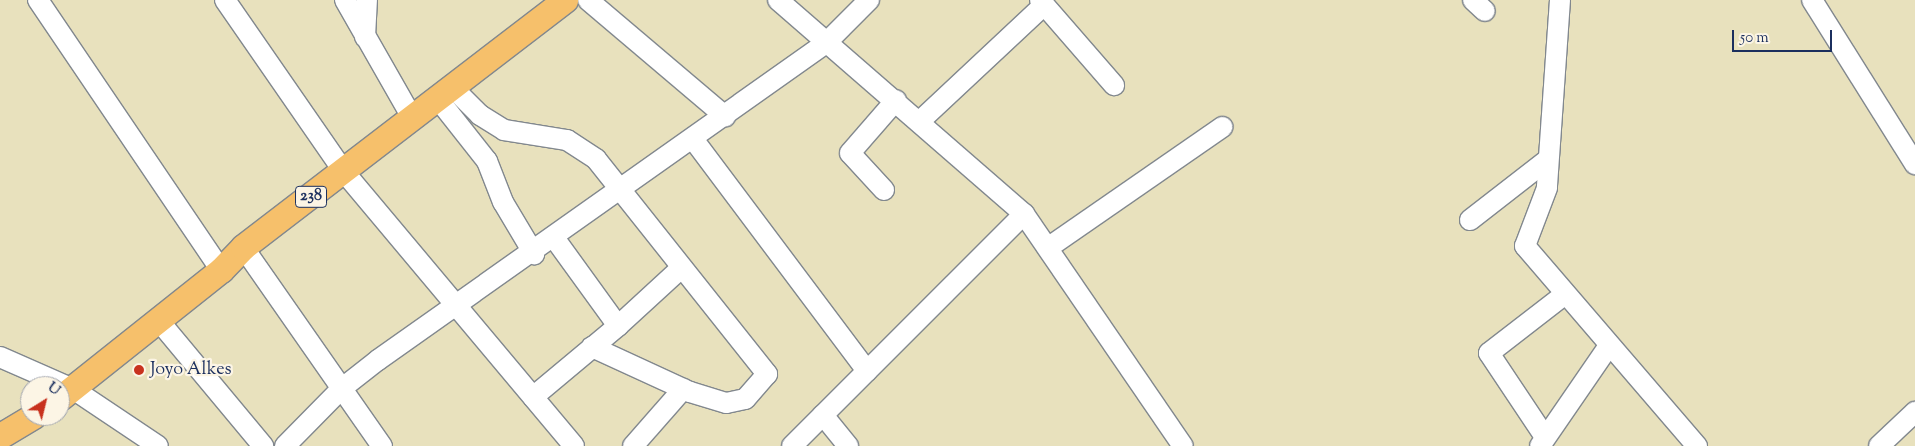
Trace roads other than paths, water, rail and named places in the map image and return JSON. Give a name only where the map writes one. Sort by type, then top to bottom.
[{"type":"main road","name":"238","points":[[70,391],[221,270],[243,247],[345,173],[565,0]]},
{"type":"main road","points":[[0,436],[20,424]]},
{"type":"street","points":[[38,0],[221,270]]},
{"type":"street","points":[[225,0],[345,173],[574,446]]},
{"type":"street","points":[[344,0],[413,119]]},
{"type":"street","points":[[366,37],[367,0]]},
{"type":"street","points":[[588,0],[725,116]]},
{"type":"street","points":[[778,0],[826,43],[896,100],[1024,214],[1049,247],[1183,446]]},
{"type":"street","points":[[285,446],[341,388],[534,254],[619,190],[826,43],[869,0]]},
{"type":"street","points":[[1560,0],[1544,204],[1525,246],[1608,347],[1698,446]]},
{"type":"street","points":[[1812,0],[1915,164]]},
{"type":"street","points":[[920,121],[1042,3],[1114,85]]},
{"type":"street","points":[[445,93],[504,130],[552,136],[579,147],[596,159],[767,374],[748,397],[736,403],[683,389],[592,347]]},
{"type":"street","points":[[445,93],[487,161],[502,202],[534,254]]},
{"type":"street","points":[[884,190],[850,153],[896,100]]},
{"type":"street","points":[[1049,247],[1222,127]]},
{"type":"street","points":[[693,139],[867,371]]},
{"type":"street","points":[[1470,220],[1548,160]]},
{"type":"street","points":[[792,446],[1024,214]]},
{"type":"street","points":[[555,239],[618,326]]},
{"type":"street","points":[[243,247],[382,446]]},
{"type":"street","points":[[533,397],[618,326],[681,268]]},
{"type":"street","points":[[1564,295],[1489,353],[1542,442],[1608,347]]},
{"type":"street","points":[[159,321],[263,446]]},
{"type":"street","points":[[0,357],[34,376]]},
{"type":"street","points":[[633,446],[683,389]]},
{"type":"street","points":[[70,396],[158,446]]},
{"type":"street","points":[[1879,446],[1915,412]]},
{"type":"street","points":[[823,415],[848,446]]},
{"type":"place","name":"Joyo Alkes","points":[[139,370]]}]
